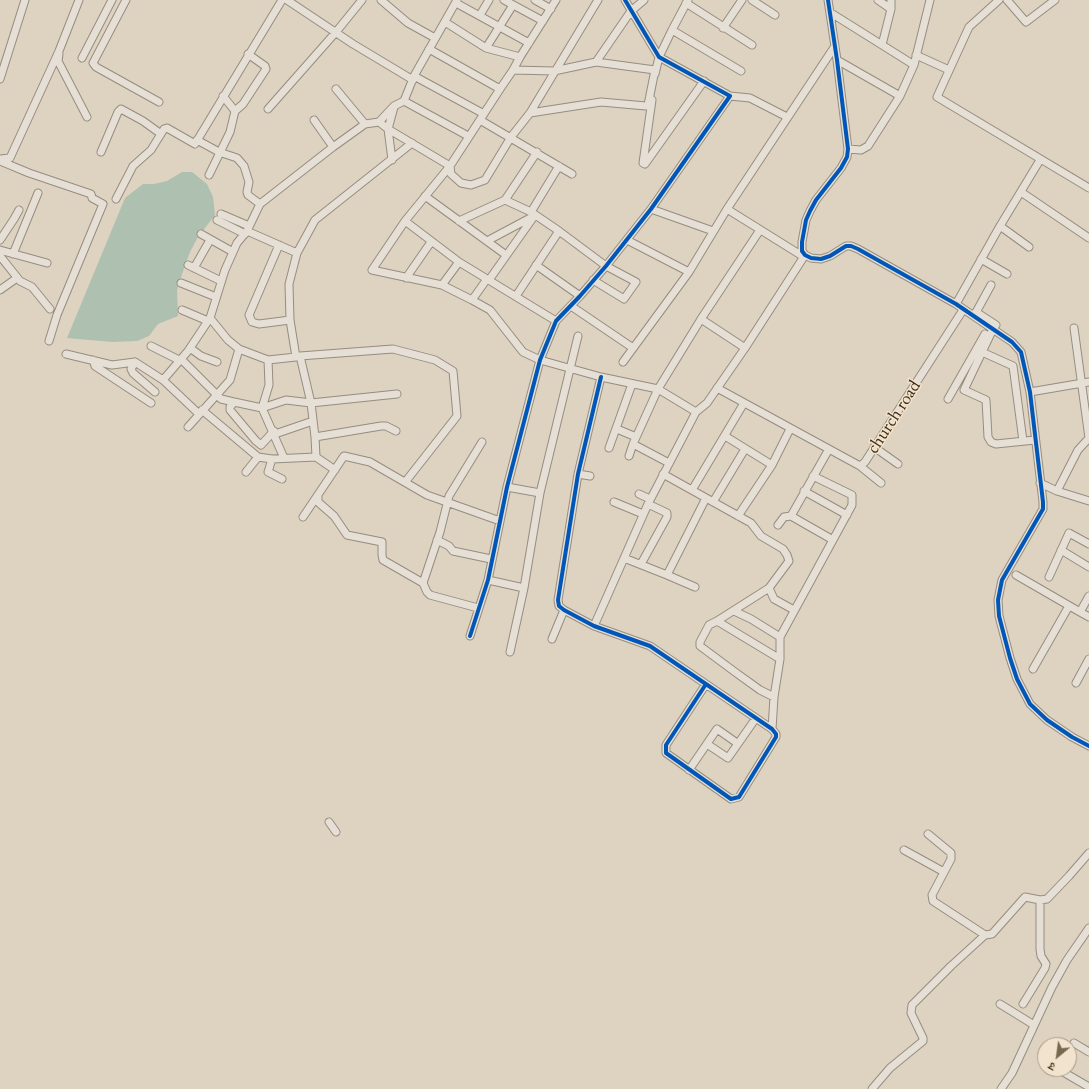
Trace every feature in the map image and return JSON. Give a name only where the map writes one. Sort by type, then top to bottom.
[{"type":"street","points":[[0,79],[25,0]]},
{"type":"street","points":[[0,160],[10,158],[59,51],[80,0]]},
{"type":"street","points":[[82,58],[112,0]]},
{"type":"street","points":[[126,0],[93,63],[159,102]]},
{"type":"street","points":[[116,199],[133,166],[151,150],[164,129],[167,128],[194,144],[282,0]]},
{"type":"street","points":[[287,0],[336,32],[482,117],[511,137],[572,174]]},
{"type":"street","points":[[268,109],[336,32],[362,0]]},
{"type":"street","points":[[381,0],[408,23],[435,38]]},
{"type":"street","points":[[480,15],[489,0]]},
{"type":"street","points":[[504,0],[543,21]]},
{"type":"street","points":[[535,0],[551,9]]},
{"type":"street","points":[[556,0],[513,70],[468,136],[450,166],[405,220],[372,270],[442,285],[472,300],[490,310],[523,352],[540,360],[601,377],[658,389],[696,412]]},
{"type":"street","points":[[450,166],[451,174],[461,183],[471,185],[485,180],[511,137],[530,113],[598,0]]},
{"type":"street","points":[[625,0],[659,57],[730,96],[744,96],[750,98],[787,117]]},
{"type":"street","points":[[596,62],[631,11],[644,0]]},
{"type":"street","points":[[723,28],[742,0]]},
{"type":"street","points":[[752,0],[775,14]]},
{"type":"street","points":[[804,256],[802,251],[802,242],[806,220],[816,200],[847,157],[848,149],[831,13],[828,0]]},
{"type":"street","points":[[878,0],[891,8]]},
{"type":"street","points":[[882,45],[891,8],[891,0]]},
{"type":"street","points":[[848,149],[861,150],[868,146],[900,96],[914,65],[930,0]]},
{"type":"street","points":[[999,0],[969,27],[936,97],[1089,188]]},
{"type":"street","points":[[1007,0],[1026,22],[1055,0]]},
{"type":"street","points":[[163,380],[190,348],[209,319],[221,281],[233,252],[237,243],[247,230],[260,204],[365,124],[379,122],[394,106],[404,101],[413,78],[456,1],[529,43]]},
{"type":"street","points":[[530,113],[601,102],[646,106],[659,57],[687,2],[723,28],[752,45]]},
{"type":"street","points":[[486,48],[513,5]]},
{"type":"street","points":[[831,13],[914,65]]},
{"type":"street","points":[[445,22],[486,48],[520,57]]},
{"type":"street","points":[[672,30],[741,71]]},
{"type":"street","points":[[623,362],[689,272],[726,209],[835,46]]},
{"type":"street","points":[[429,49],[500,89]]},
{"type":"street","points":[[59,51],[58,61],[87,117]]},
{"type":"street","points":[[208,175],[230,132],[235,111],[244,102],[266,69],[265,66],[248,54]]},
{"type":"street","points":[[916,55],[949,70]]},
{"type":"street","points":[[837,60],[900,96]]},
{"type":"street","points":[[513,70],[554,71],[596,62],[655,70]]},
{"type":"street","points":[[655,70],[656,79],[643,163],[645,164],[704,81]]},
{"type":"street","points":[[336,89],[365,124]]},
{"type":"street","points":[[223,96],[235,111]]},
{"type":"street","points":[[470,636],[488,580],[491,559],[507,487],[540,360],[556,321],[606,266],[651,209],[730,96]]},
{"type":"street","points":[[404,101],[468,136]]},
{"type":"street","points":[[392,160],[388,129],[394,106]]},
{"type":"street","points":[[100,152],[120,110],[142,121],[161,134]]},
{"type":"street","points":[[314,120],[333,147]]},
{"type":"street","points":[[379,122],[388,129],[450,166]]},
{"type":"street","points":[[197,140],[219,152],[237,158],[244,166],[249,182],[247,192],[248,195],[260,204]]},
{"type":"street","points":[[316,457],[315,436],[310,402],[290,320],[289,284],[296,253],[315,220],[412,143]]},
{"type":"street","points":[[459,221],[505,200],[536,152]]},
{"type":"street","points":[[0,160],[29,173],[91,194],[92,198],[103,204],[57,315],[49,341]]},
{"type":"street","points":[[956,304],[1000,226],[1040,160]]},
{"type":"street","points":[[472,300],[506,255],[533,214],[559,166]]},
{"type":"street","points":[[1020,192],[1089,238]]},
{"type":"street","points":[[13,254],[38,193]]},
{"type":"street","points":[[425,196],[506,255]]},
{"type":"street","points":[[505,200],[533,214],[559,231],[606,266],[636,282],[624,299],[593,280]]},
{"type":"street","points":[[651,209],[713,231]]},
{"type":"street","points":[[726,209],[804,256],[814,259],[821,259],[830,256],[841,248],[851,246],[956,304],[963,310],[975,314],[1012,342],[1021,352],[1030,392],[1043,509],[1002,580],[998,600],[999,616],[1010,658],[1024,695],[1030,704],[1047,720],[1072,737],[1089,746]]},
{"type":"street","points":[[0,240],[19,210]]},
{"type":"street","points":[[487,241],[533,214]]},
{"type":"street","points":[[219,217],[296,253]]},
{"type":"street","points":[[405,220],[431,242],[459,262],[556,321]]},
{"type":"street","points":[[1000,226],[1029,247]]},
{"type":"street","points":[[629,456],[634,441],[658,389],[701,319],[760,230]]},
{"type":"street","points":[[516,296],[559,231]]},
{"type":"street","points":[[201,234],[233,252]]},
{"type":"street","points":[[210,240],[191,266],[221,281]]},
{"type":"street","points":[[627,240],[689,272]]},
{"type":"street","points":[[406,278],[431,242]]},
{"type":"street","points":[[279,245],[249,315],[252,322],[259,324],[290,320]]},
{"type":"street","points":[[0,250],[47,264]]},
{"type":"street","points":[[0,256],[17,278],[32,288],[50,308]]},
{"type":"street","points":[[594,626],[649,502],[696,412],[707,403],[746,348],[804,256]]},
{"type":"street","points":[[981,259],[1007,274]]},
{"type":"street","points":[[442,285],[459,262]]},
{"type":"street","points":[[536,265],[580,296]]},
{"type":"street","points":[[0,290],[17,278]]},
{"type":"street","points":[[181,283],[216,297]]},
{"type":"street","points":[[975,314],[991,285]]},
{"type":"street","points":[[571,306],[633,348]]},
{"type":"street","points":[[182,310],[209,319],[239,350],[268,360],[393,349],[435,360],[453,371],[457,416],[406,481]]},
{"type":"street","name":"church road","points":[[717,388],[860,466],[865,462],[963,310]]},
{"type":"street","points":[[701,319],[746,348]]},
{"type":"street","points":[[993,327],[964,390],[986,400],[988,437],[991,442],[996,444],[1035,440]]},
{"type":"street","points":[[948,399],[993,327]]},
{"type":"street","points":[[1057,491],[1078,450],[1089,438],[1074,328]]},
{"type":"street","points":[[510,652],[524,588],[540,493],[578,336]]},
{"type":"street","points":[[151,346],[180,359],[221,400],[262,408],[286,400],[310,402],[397,394]]},
{"type":"street","points":[[190,348],[201,356],[217,362]]},
{"type":"street","points":[[188,427],[230,380],[239,350]]},
{"type":"street","points":[[982,352],[1013,366],[1023,441]]},
{"type":"street","points":[[66,354],[112,365],[135,362],[163,380],[258,457],[272,459],[316,457],[335,470]]},
{"type":"street","points":[[93,360],[95,366],[151,403]]},
{"type":"street","points":[[268,360],[269,385],[262,408],[284,458]]},
{"type":"street","points":[[135,362],[131,369],[132,372],[155,392]]},
{"type":"street","points":[[601,377],[578,474],[558,600],[559,606],[594,626],[650,646],[706,684],[756,718],[772,729],[776,734],[776,737],[738,797],[731,799],[666,753],[666,745],[706,684]]},
{"type":"street","points":[[1030,392],[1089,382]]},
{"type":"street","points":[[609,448],[632,384]]},
{"type":"street","points":[[234,402],[230,407],[230,410],[256,441],[262,445],[274,433],[313,421]]},
{"type":"street","points":[[692,490],[744,403]]},
{"type":"street","points":[[315,436],[381,426],[386,426],[396,431]]},
{"type":"street","points":[[617,429],[669,463]]},
{"type":"street","points":[[738,516],[772,465],[790,429]]},
{"type":"street","points":[[725,436],[772,465]]},
{"type":"street","points":[[423,582],[437,540],[447,502],[482,442]]},
{"type":"street","points":[[874,447],[898,464]]},
{"type":"street","points":[[713,502],[745,448]]},
{"type":"street","points":[[791,516],[829,449]]},
{"type":"street","points":[[303,517],[344,456],[370,462],[427,494],[500,520]]},
{"type":"street","points":[[246,472],[258,457]]},
{"type":"street","points":[[272,459],[268,472],[282,479]]},
{"type":"street","points":[[860,466],[881,483]]},
{"type":"street","points":[[578,474],[590,476]]},
{"type":"street","points":[[663,474],[751,523],[761,536],[783,549],[787,555],[789,562],[769,588],[734,611],[709,624],[700,642],[700,646],[760,690],[774,697]]},
{"type":"street","points":[[772,729],[774,697],[780,659],[780,637],[852,504],[852,495],[813,476]]},
{"type":"street","points":[[1040,482],[1057,491],[1089,501]]},
{"type":"street","points":[[507,487],[540,493]]},
{"type":"street","points":[[804,491],[847,515]]},
{"type":"street","points":[[1081,498],[1089,493]]},
{"type":"street","points":[[639,494],[667,513],[667,517],[641,564]]},
{"type":"street","points":[[318,496],[318,502],[334,516],[347,535],[382,542],[383,560],[423,582],[427,592],[430,595],[478,608]]},
{"type":"street","points":[[667,575],[706,498]]},
{"type":"street","points":[[614,502],[644,514]]},
{"type":"street","points":[[778,525],[784,517],[791,516],[833,540]]},
{"type":"street","points":[[1049,577],[1069,533],[1089,544]]},
{"type":"street","points":[[437,540],[449,546],[453,551],[491,559]]},
{"type":"street","points":[[1061,550],[1089,567]]},
{"type":"street","points":[[624,558],[694,587]]},
{"type":"street","points":[[1016,575],[1089,617]]},
{"type":"street","points":[[488,580],[524,588]]},
{"type":"street","points":[[769,588],[774,599],[794,610]]},
{"type":"street","points":[[1080,612],[1089,596]]},
{"type":"street","points":[[1033,669],[1069,606]]},
{"type":"street","points":[[552,639],[564,610]]},
{"type":"street","points":[[734,611],[751,619],[780,637]]},
{"type":"street","points":[[717,621],[780,659]]},
{"type":"street","points":[[1076,683],[1089,659]]},
{"type":"street","points":[[707,744],[728,758],[737,743],[756,718]]},
{"type":"street","points":[[689,770],[717,729],[737,743]]},
{"type":"street","points":[[329,822],[336,832]]},
{"type":"street","points":[[928,834],[951,853],[950,859],[932,895],[933,901],[985,935]]},
{"type":"street","points":[[904,850],[944,872]]},
{"type":"street","points":[[872,1089],[890,1068],[923,1041],[911,1013],[912,1005],[985,935],[992,934],[1025,897],[1040,900],[1047,899],[1089,853]]},
{"type":"street","points":[[1024,1004],[1046,964],[1041,956],[1040,949],[1040,900]]},
{"type":"street","points":[[1001,1089],[1012,1073],[1052,987],[1067,960],[1089,928]]},
{"type":"street","points":[[1000,1004],[1034,1025]]},
{"type":"street","points":[[1077,1045],[1089,1052]]},
{"type":"street","points":[[1072,1077],[1089,1087]]},
{"type":"shaded area","points":[[182,172],[192,172],[207,184],[213,197],[215,215],[198,237],[190,252],[177,290],[178,316],[158,324],[149,336],[137,341],[112,342],[67,338],[125,198],[143,184],[154,184],[167,181]]},
{"type":"cycle path","points":[[470,636],[488,580],[507,487],[540,360],[556,321],[606,266],[651,209],[730,96],[659,57],[625,0]]},
{"type":"cycle path","points":[[828,0],[848,149],[847,157],[841,168],[816,200],[810,211],[806,220],[802,251],[805,255],[811,258],[821,259],[830,256],[846,246],[851,246],[858,249],[956,304],[1012,342],[1021,352],[1030,392],[1043,509],[1002,580],[998,600],[999,616],[1017,679],[1030,704],[1047,720],[1072,737],[1089,746]]},
{"type":"cycle path","points":[[601,377],[578,474],[558,600],[559,606],[594,626],[650,646],[772,729],[776,734],[776,737],[739,797],[731,799],[666,753],[666,745],[706,684]]}]
